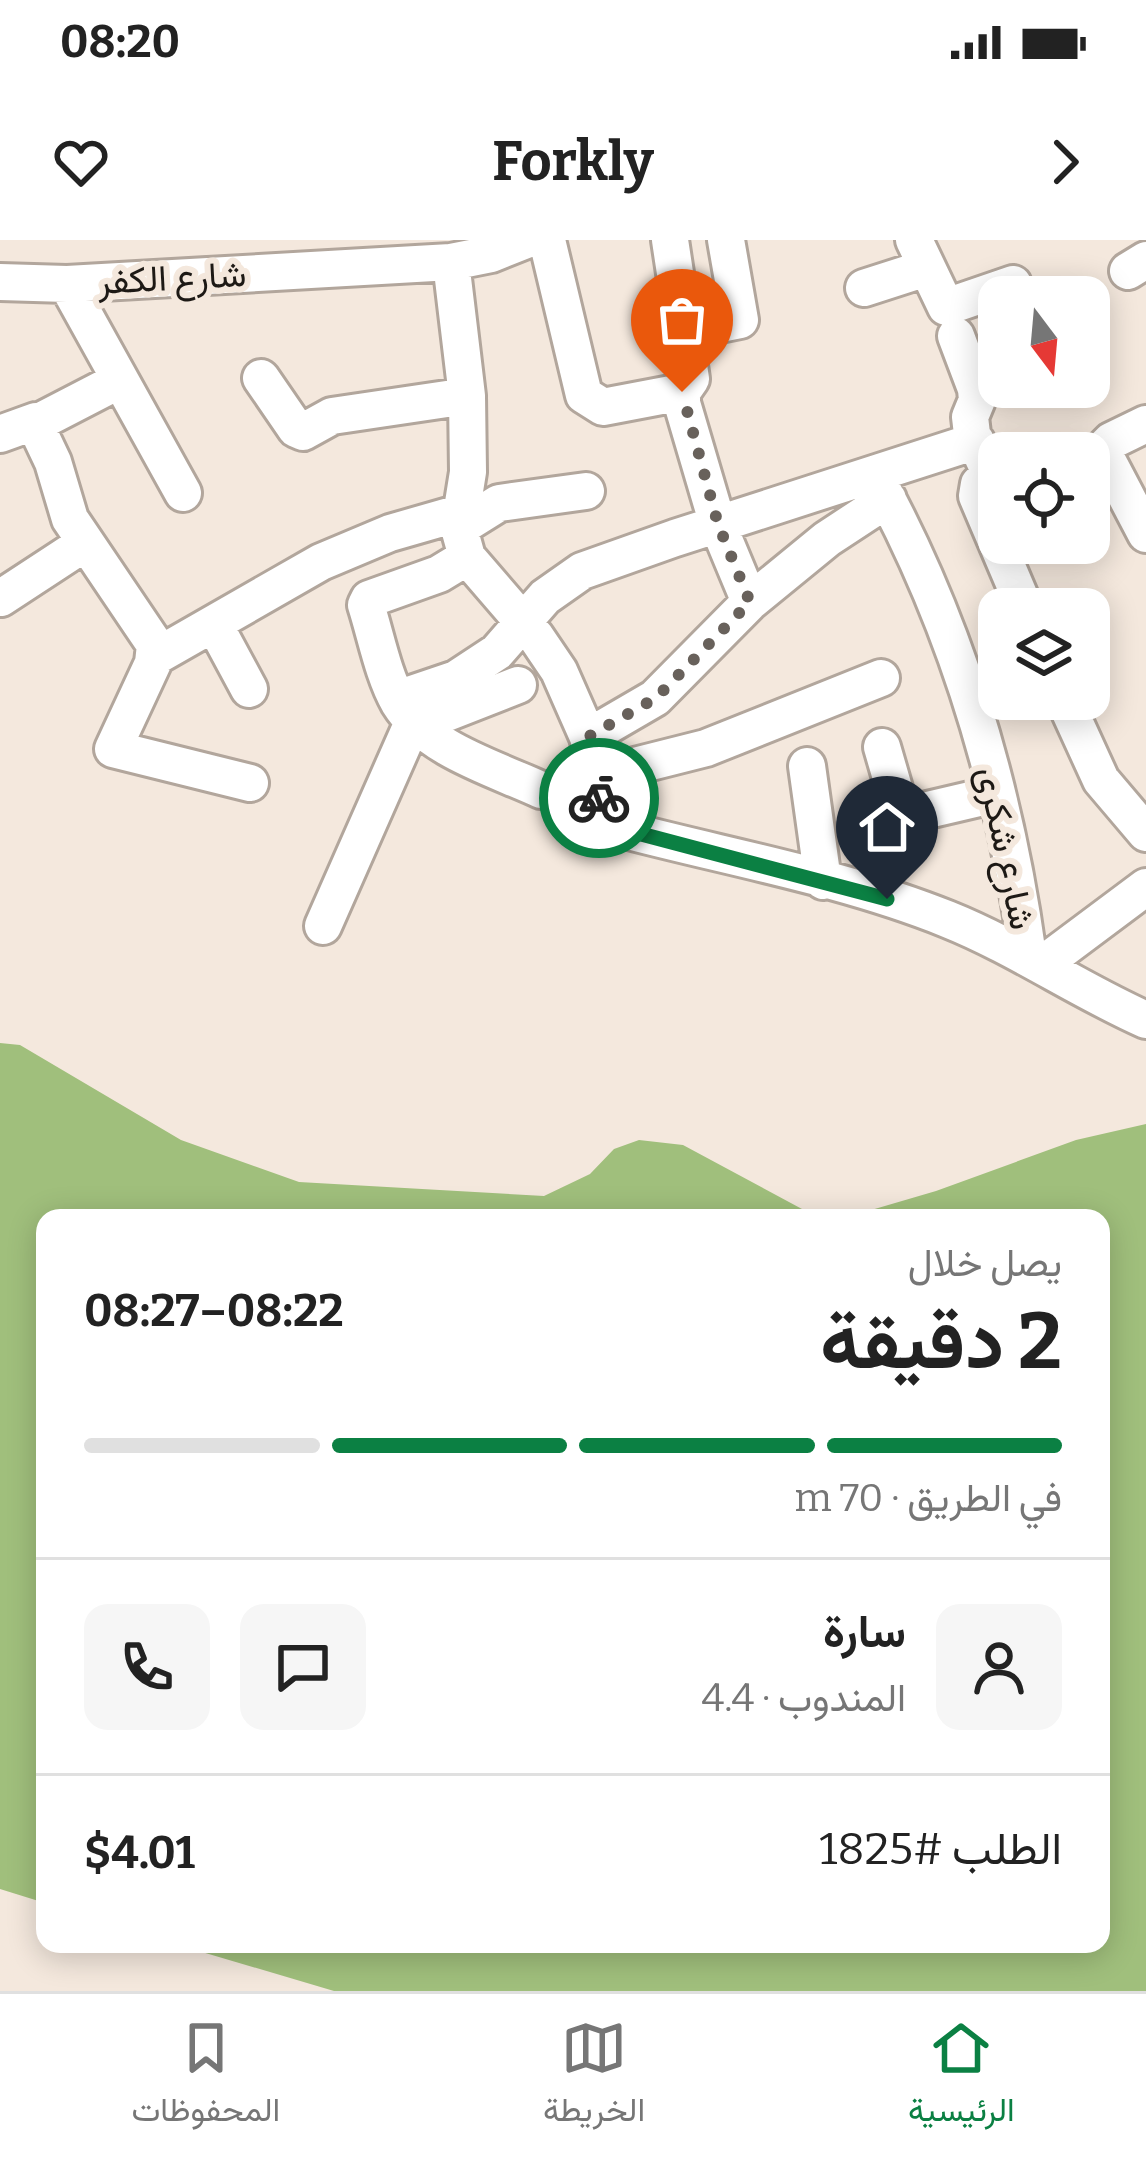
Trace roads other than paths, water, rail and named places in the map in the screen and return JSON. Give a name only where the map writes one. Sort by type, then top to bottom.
[{"type":"street","name":"شارع الكفر","points":[[34,282],[451,262],[526,240]]},
{"type":"street","points":[[547,240],[584,394],[603,406],[682,392],[692,379],[670,240]]},
{"type":"street","points":[[685,331],[740,320],[726,240]]},
{"type":"street","points":[[864,288],[920,254],[948,308],[978,297]]},
{"type":"street","points":[[451,262],[467,396],[463,532],[550,654],[588,737],[606,822],[947,919],[1146,1020]]},
{"type":"street","points":[[34,282],[120,380],[183,493]]},
{"type":"street","points":[[956,336],[976,389],[970,425],[990,472],[977,496],[1016,588]]},
{"type":"street","points":[[261,378],[296,429],[303,432],[332,416],[467,396]]},
{"type":"street","points":[[0,434],[120,380]]},
{"type":"street","points":[[682,392],[718,524],[750,602]]},
{"type":"street","points":[[36,421],[70,519],[152,640],[155,657],[113,749],[250,783]]},
{"type":"street","points":[[1146,424],[1102,450],[1146,533]]},
{"type":"street","points":[[323,926],[409,715],[497,652],[545,597],[582,572],[718,524],[881,486],[976,441]]},
{"type":"street","points":[[588,737],[656,698],[750,602],[827,539],[881,486]]},
{"type":"street","name":"شارع شكرى","points":[[881,486],[944,620],[996,794],[1035,960]]},
{"type":"street","points":[[541,790],[441,743],[409,715],[366,603],[439,574],[463,532],[499,503],[586,491]]},
{"type":"street","points":[[155,657],[321,562],[390,533],[463,532]]},
{"type":"street","points":[[1,598],[85,542]]},
{"type":"street","points":[[214,624],[249,689]]},
{"type":"street","points":[[595,776],[706,748],[881,678]]},
{"type":"street","points":[[409,715],[518,686]]},
{"type":"street","points":[[1074,720],[1101,780],[1146,832]]},
{"type":"street","points":[[882,748],[902,816],[996,794]]},
{"type":"street","points":[[807,766],[823,881]]},
{"type":"street","points":[[1035,960],[1146,887]]}]
